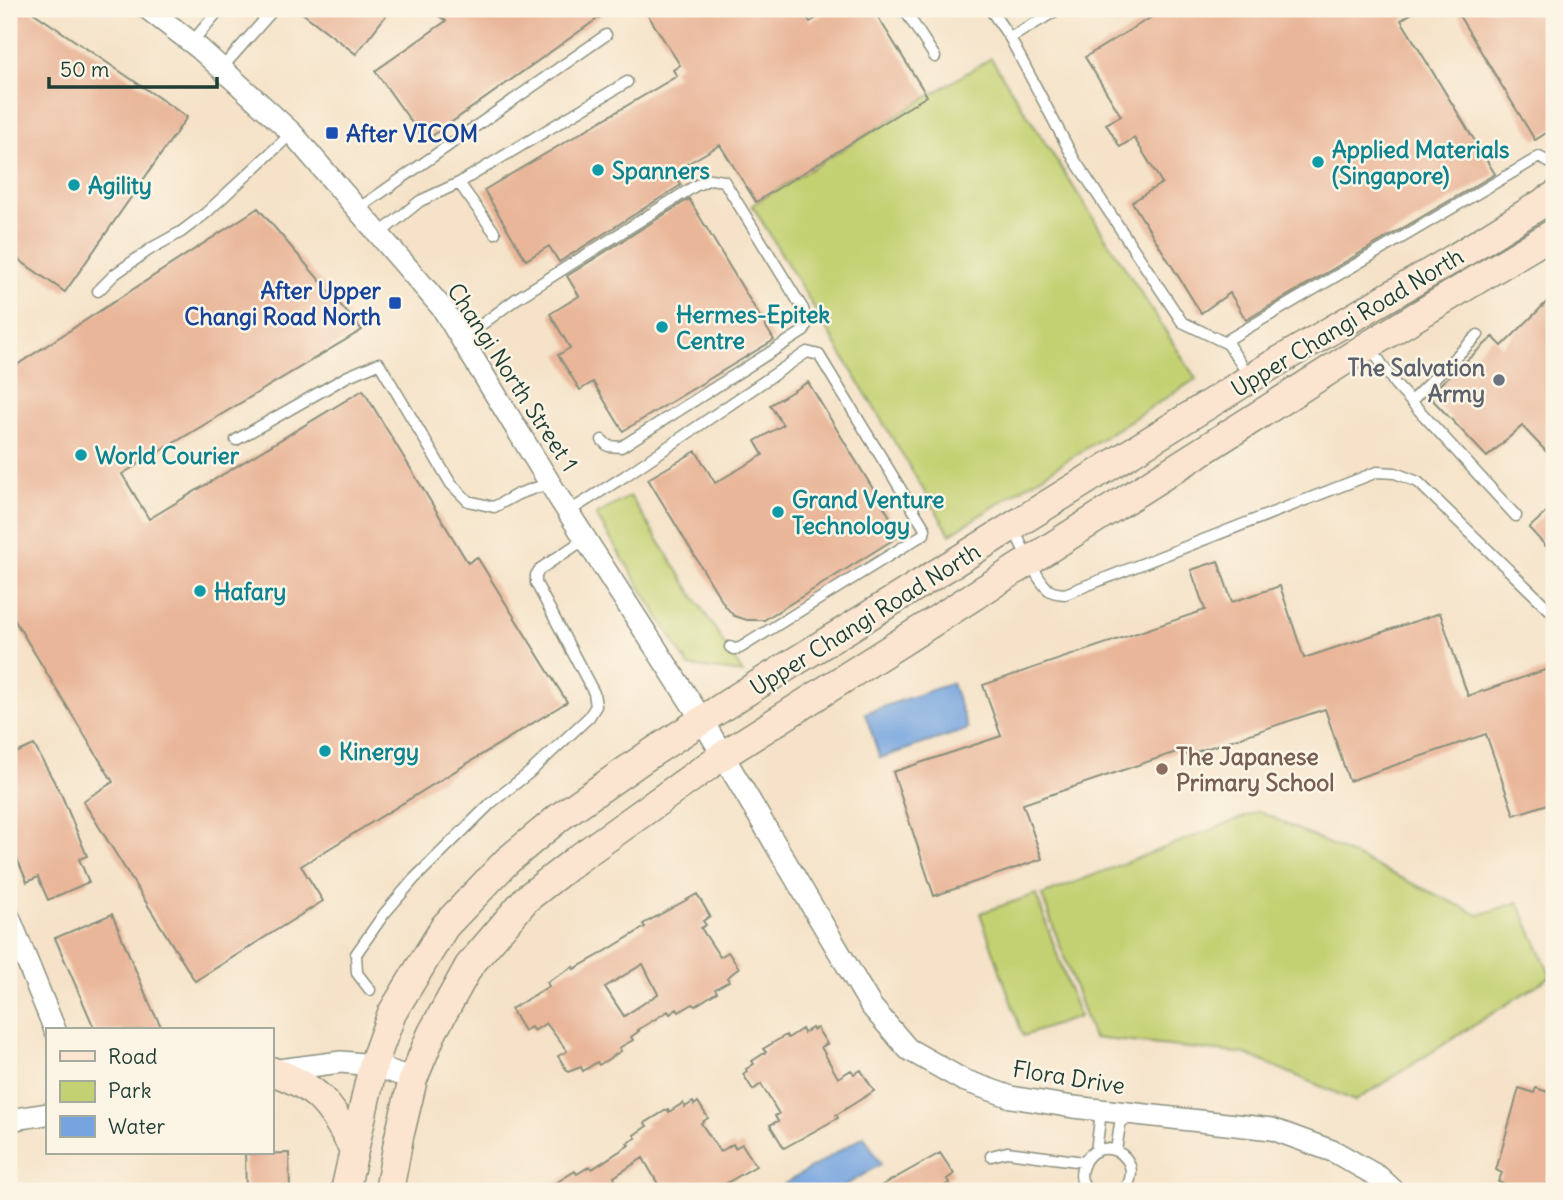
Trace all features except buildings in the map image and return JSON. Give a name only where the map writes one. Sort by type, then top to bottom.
[{"type":"street","name":"Changi North Street 1","points":[[148,9],[192,42],[292,132],[443,310],[585,539],[702,720]]},
{"type":"street","name":"Upper Changi Road North","points":[[345,1191],[373,1065],[392,1013],[445,926],[508,861],[561,816],[702,720],[1251,378],[1554,196]]},
{"type":"street","name":"Upper Changi Road North","points":[[389,1191],[413,1079],[432,1033],[469,966],[526,899],[722,756],[1369,345],[1551,240]]},
{"type":"street","name":"Flora Drive","points":[[702,720],[871,1006],[908,1049],[963,1080],[1011,1097],[1272,1129],[1335,1152],[1379,1177],[1394,1191]]},
{"type":"street","points":[[9,917],[54,1028]]},
{"type":"street","points":[[273,1071],[341,1062],[373,1065],[413,1079]]},
{"type":"street","points":[[273,1072],[295,1079],[329,1105],[353,1148]]},
{"type":"street","points":[[9,1120],[46,1114]]},
{"type":"lane","points":[[192,42],[220,9]]},
{"type":"lane","points":[[221,69],[274,9]]},
{"type":"lane","points":[[904,9],[935,57]]},
{"type":"lane","points":[[990,9],[1010,38],[1074,159],[1182,322],[1228,344],[1251,378]]},
{"type":"lane","points":[[1010,38],[1059,9]]},
{"type":"lane","points":[[358,209],[606,35]]},
{"type":"lane","points":[[379,234],[420,201],[459,183],[627,82]]},
{"type":"lane","points":[[98,290],[115,274],[206,213],[292,132]]},
{"type":"lane","points":[[1228,344],[1229,339],[1539,157],[1554,165]]},
{"type":"lane","points":[[461,340],[516,299],[695,186],[709,179],[724,181],[803,309],[807,322],[804,331],[621,447],[608,446],[602,440]]},
{"type":"lane","points":[[459,183],[495,233]]},
{"type":"lane","points":[[1411,401],[1478,335]]},
{"type":"lane","points":[[1369,345],[1395,384],[1516,516]]},
{"type":"lane","points":[[568,512],[807,352],[819,355],[925,529],[924,534],[740,648],[730,647]]},
{"type":"lane","points":[[236,440],[348,376],[379,363],[451,484],[467,501],[494,507],[518,494],[550,483]]},
{"type":"lane","points":[[1013,527],[1029,561],[1047,589],[1054,593],[1065,593],[1377,472],[1395,473],[1418,482],[1554,614]]},
{"type":"lane","points":[[370,990],[357,973],[356,954],[384,914],[414,879],[491,803],[529,773],[589,717],[596,706],[594,693],[536,583],[536,575],[540,569],[585,539]]},
{"type":"lane","points":[[1094,1109],[1100,1120],[1096,1151]]},
{"type":"lane","points":[[1116,1151],[1120,1124],[1132,1113]]},
{"type":"lane","points":[[1088,1191],[1081,1169],[1096,1151],[1103,1149],[1116,1151],[1130,1163],[1132,1174],[1124,1191]]},
{"type":"lane","points":[[991,1156],[1007,1152],[1084,1163]]},
{"type":"green space","points":[[991,58],[1196,379],[950,534],[752,205]]},
{"type":"green space","points":[[630,496],[743,673],[689,666],[596,515]]},
{"type":"green space","points":[[1259,811],[1479,915],[1518,902],[1551,976],[1355,1101],[1246,1054],[1093,1038],[1042,895]]},
{"type":"green space","points":[[1036,894],[1079,1017],[1023,1036],[980,913]]},
{"type":"water","points":[[952,683],[968,729],[880,758],[865,713]]},
{"type":"water","points":[[864,1136],[881,1164],[836,1191],[773,1191]]},
{"type":"place","name":"After VICOM","points":[[332,133]]},
{"type":"place","name":"Applied Materials (Singapore)","points":[[1318,162]]},
{"type":"place","name":"Spanners","points":[[598,170]]},
{"type":"place","name":"Agility","points":[[74,185]]},
{"type":"place","name":"After Upper Changi Road North","points":[[395,303]]},
{"type":"place","name":"Hermes-Epitek Centre","points":[[662,327]]},
{"type":"place","name":"The Salvation Army","points":[[1499,380]]},
{"type":"place","name":"World Courier","points":[[81,455]]},
{"type":"place","name":"Grand Venture Technology","points":[[778,512]]},
{"type":"place","name":"Hafary","points":[[200,591]]},
{"type":"place","name":"Kinergy","points":[[325,751]]},
{"type":"place","name":"The Japanese Primary School","points":[[1162,769]]}]
